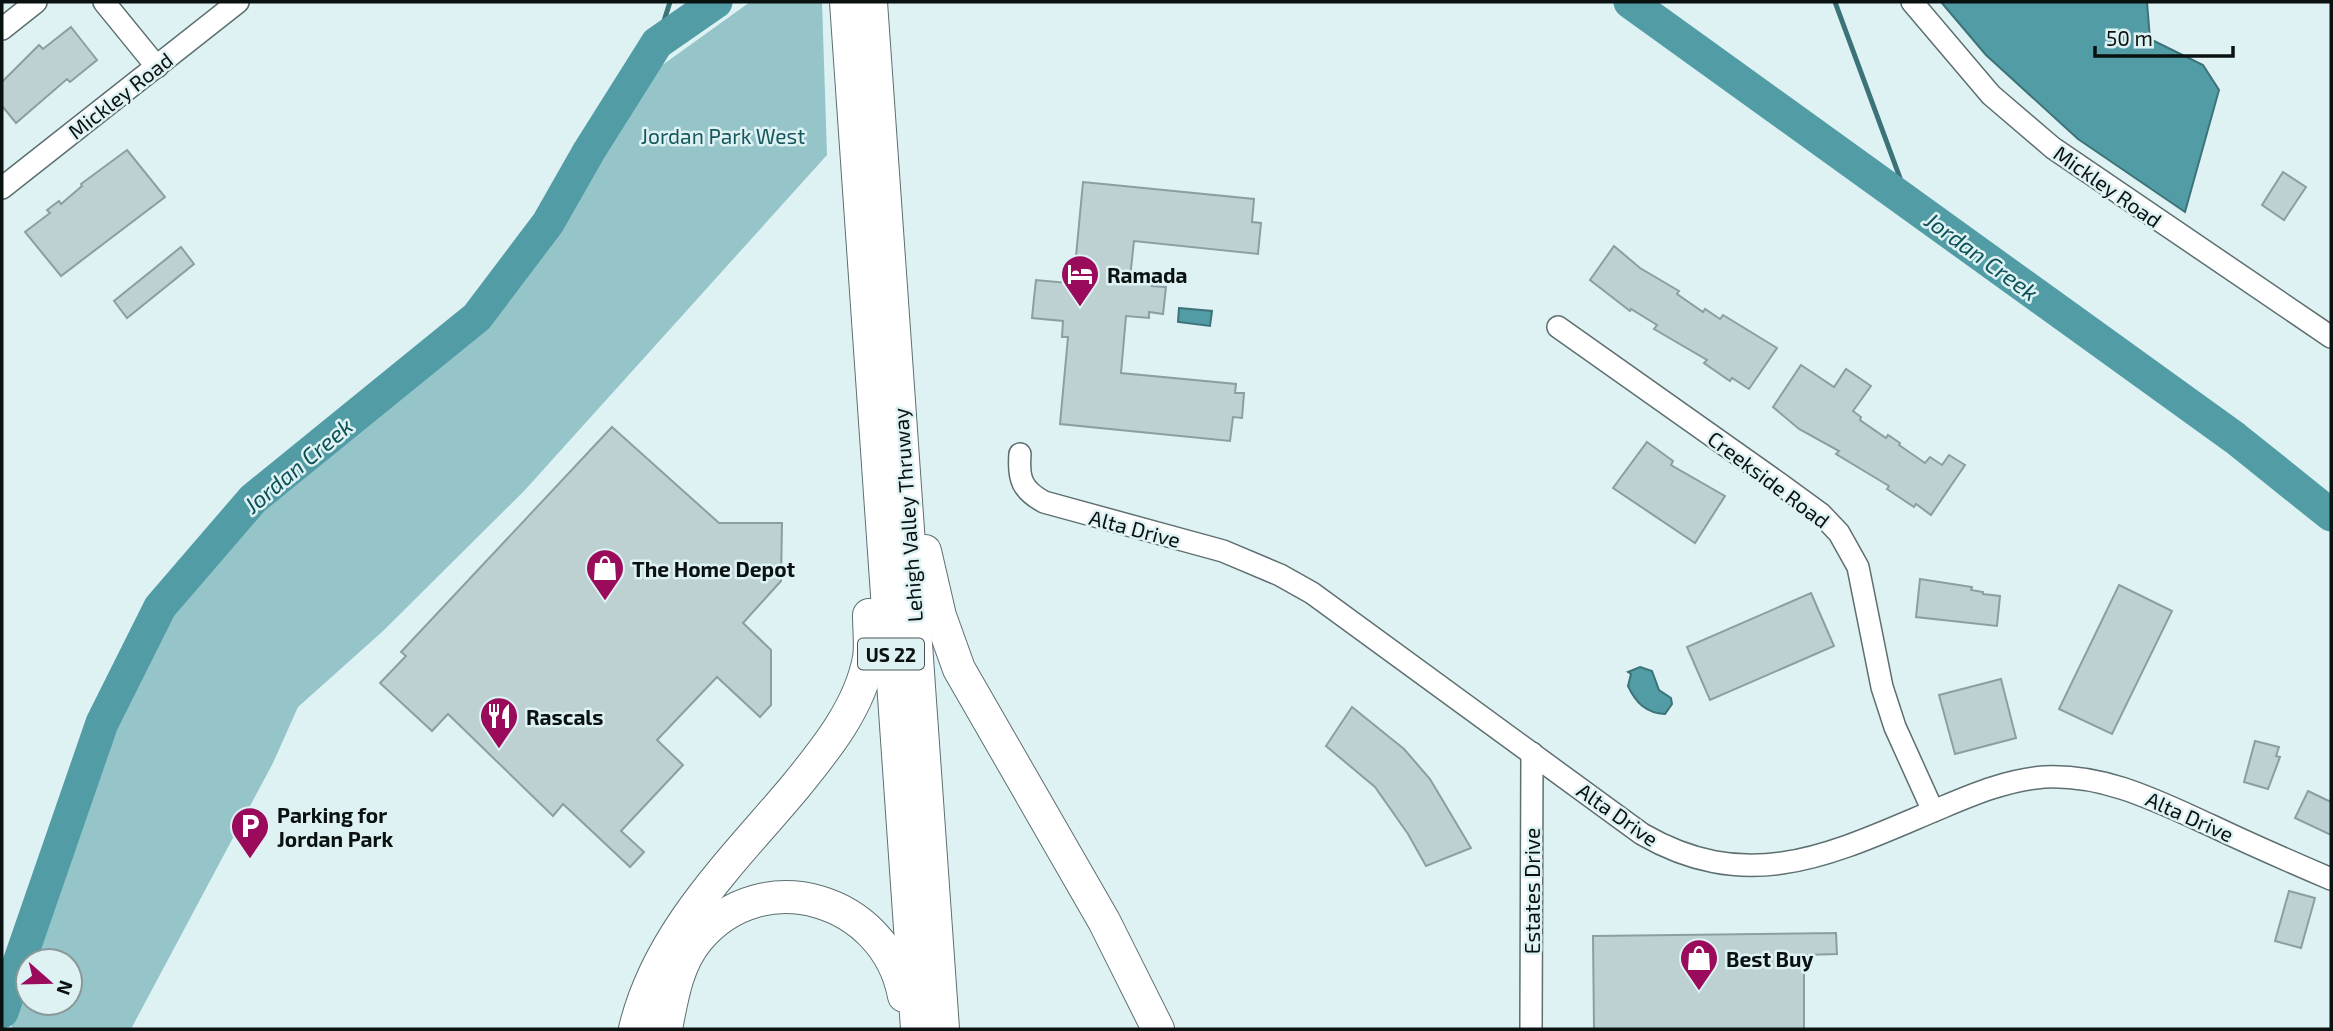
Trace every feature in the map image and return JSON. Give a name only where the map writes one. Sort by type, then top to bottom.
[{"type":"highway","name":"Lehigh Valley Thruway","points":[[846,2],[864,77],[904,463],[943,1029]]},
{"type":"highway","name":"Lehigh Valley Thruway","points":[[871,2],[864,77],[865,278],[917,1029]]},
{"type":"highway","points":[[635,1029],[649,983],[672,938],[830,743],[850,708],[864,674],[869,656],[865,278]]},
{"type":"highway","points":[[904,463],[940,616],[959,669],[1104,921],[1158,1029]]},
{"type":"highway","points":[[666,1029],[679,974],[697,940],[716,921],[736,908],[760,898],[785,897],[811,900],[837,909],[869,930],[888,952],[901,977],[911,1029]]},
{"type":"street","points":[[2,29],[36,2]]},
{"type":"street","points":[[104,2],[157,67]]},
{"type":"street","name":"Mickley Road","points":[[2,188],[238,2]]},
{"type":"street","name":"Mickley Road","points":[[1912,2],[1991,94],[2053,148],[2331,337]]},
{"type":"street","name":"Creekside Road","points":[[1558,327],[1821,514],[1839,533],[1858,567],[1882,687],[1895,727],[1933,811]]},
{"type":"street","name":"Alta Drive","points":[[1020,454],[1020,479],[1030,494],[1062,509],[1223,551],[1280,575],[1312,593],[1642,834],[1695,859],[1721,865],[1783,865],[1821,857],[2014,781],[2046,777],[2080,779],[2126,787],[2331,879]]},
{"type":"street","name":"Estates Drive","points":[[1531,1029],[1532,753]]},
{"type":"green space","name":"Jordan Park West","points":[[750,2],[822,2],[827,155],[525,490],[383,631],[298,707],[273,763],[131,1029],[11,1029],[15,1017],[84,1017],[84,947],[36,947],[102,753],[162,630],[193,585],[242,528],[295,478],[412,386],[480,327],[539,251],[621,120],[661,66]]},
{"type":"shaded area","points":[[1941,2],[2147,2],[2150,39],[2203,65],[2219,90],[2185,212],[2078,139],[1986,55]]},
{"type":"shaded area","points":[[1179,308],[1212,311],[1210,326],[1178,322]]},
{"type":"shaded area","points":[[1640,667],[1652,671],[1659,690],[1671,698],[1672,704],[1665,714],[1647,709],[1631,692],[1628,686],[1631,674],[1628,672]]},
{"type":"building","points":[[71,27],[97,60],[70,82],[67,79],[16,123],[2,106],[2,82],[39,45],[43,49]]},
{"type":"building","points":[[127,150],[165,197],[61,276],[25,232],[50,213],[47,210],[59,201],[61,204],[82,186],[81,184]]},
{"type":"building","points":[[2283,172],[2306,187],[2284,220],[2262,205]]},
{"type":"building","name":"Ramada","points":[[1083,182],[1254,199],[1252,222],[1261,223],[1258,254],[1134,241],[1130,278],[1153,281],[1152,286],[1166,287],[1163,314],[1149,312],[1149,318],[1126,316],[1121,373],[1236,384],[1235,393],[1244,393],[1242,418],[1233,417],[1230,441],[1060,424],[1068,337],[1062,337],[1063,321],[1032,318],[1036,280],[1068,283],[1069,267],[1075,267]]},
{"type":"building","points":[[1614,246],[1640,268],[1679,291],[1677,294],[1703,312],[1705,309],[1720,319],[1723,315],[1777,348],[1749,389],[1732,378],[1730,381],[1704,363],[1707,360],[1654,329],[1657,325],[1631,309],[1630,311],[1590,280]]},
{"type":"building","points":[[181,247],[194,264],[127,318],[114,301]]},
{"type":"building","points":[[1801,365],[1834,387],[1846,369],[1871,386],[1853,411],[1861,417],[1860,420],[1886,438],[1888,435],[1925,463],[1930,457],[1942,465],[1949,455],[1965,465],[1931,515],[1916,504],[1914,507],[1887,489],[1889,486],[1836,454],[1839,451],[1799,429],[1773,407]]},
{"type":"building","name":"The Home Depot","points":[[612,427],[719,523],[782,523],[781,581],[743,623],[771,650],[771,705],[760,717],[717,677],[657,740],[683,765],[621,831],[644,852],[630,867],[563,804],[553,816],[448,714],[432,731],[380,683],[406,656],[401,652]]},
{"type":"building","points":[[1647,442],[1673,461],[1671,465],[1725,496],[1695,543],[1613,488]]},
{"type":"building","points":[[1920,579],[1972,587],[1971,590],[1983,594],[2000,596],[1997,626],[1916,617]]},
{"type":"building","points":[[2119,585],[2172,611],[2112,734],[2059,709]]},
{"type":"building","points":[[1811,593],[1834,646],[1710,700],[1687,647]]},
{"type":"building","points":[[2001,679],[2016,738],[1955,754],[1939,695]]},
{"type":"building","points":[[1352,707],[1404,749],[1430,779],[1471,848],[1426,866],[1408,834],[1375,787],[1326,746]]},
{"type":"building","points":[[2255,741],[2279,747],[2276,756],[2280,757],[2268,789],[2244,782]]},
{"type":"building","points":[[2308,791],[2331,802],[2331,835],[2295,818]]},
{"type":"building","points":[[2289,891],[2315,898],[2301,948],[2275,941]]},
{"type":"building","name":"Best Buy","points":[[1836,933],[1837,954],[1804,955],[1804,1029],[1594,1029],[1593,936]]},
{"type":"waterway","points":[[657,43],[670,2]]},
{"type":"waterway","name":"Jordan Creek","points":[[2,1012],[102,723],[160,607],[253,499],[477,317],[548,223],[589,151],[657,43],[716,2]]},
{"type":"waterway","name":"Jordan Creek","points":[[1630,2],[2235,438],[2331,515]]},
{"type":"waterway","points":[[1835,2],[1910,205]]},
{"type":"place","name":"Ramada","points":[[1080,308]]},
{"type":"place","name":"The Home Depot","points":[[605,602]]},
{"type":"place","name":"Rascals","points":[[499,750]]},
{"type":"place","name":"Parking for Jordan Park","points":[[250,860]]},
{"type":"place","name":"Best Buy","points":[[1699,992]]}]
